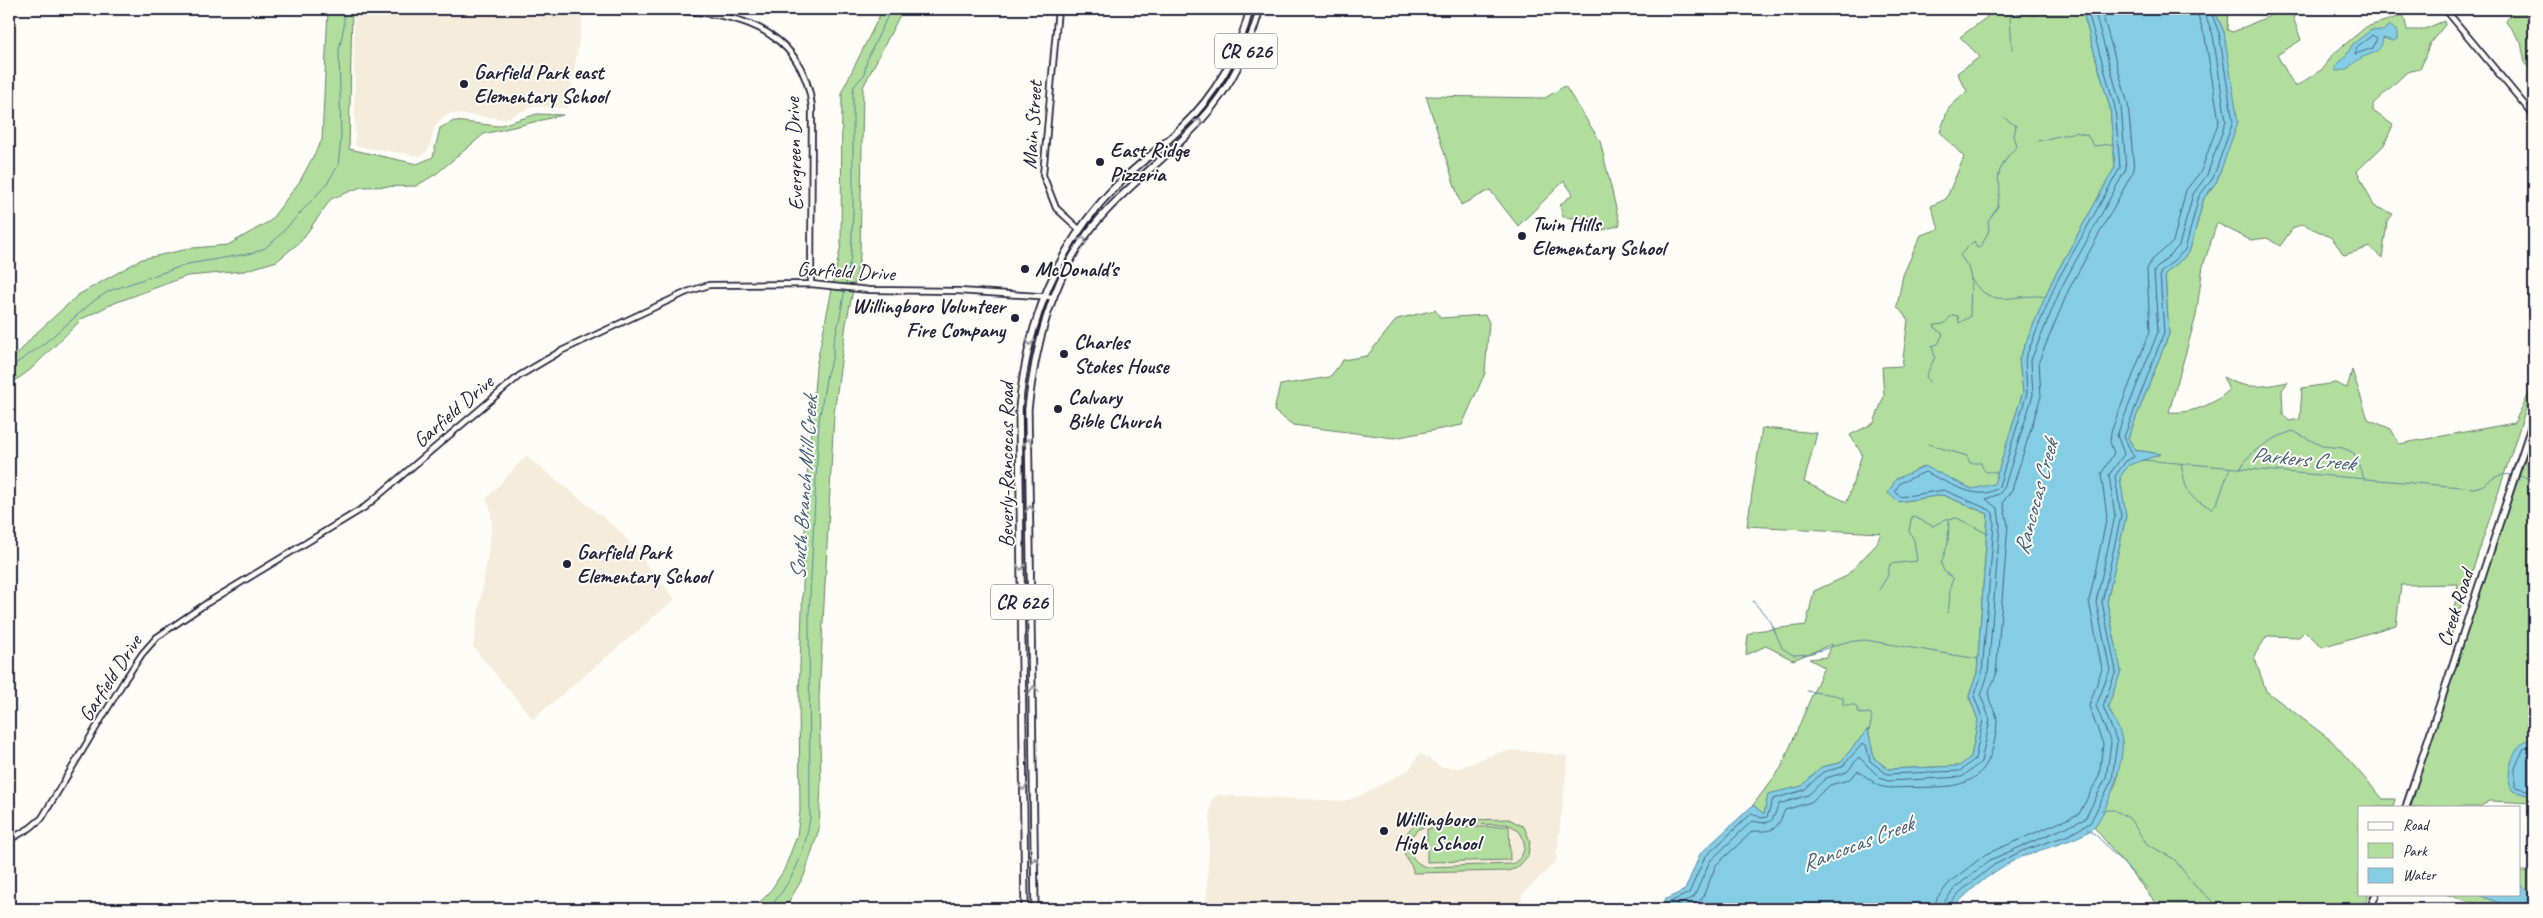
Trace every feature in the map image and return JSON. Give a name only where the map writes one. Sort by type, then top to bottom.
[{"type":"main road","name":"Beverly-Rancocas Road","points":[[1025,909],[1019,408],[1023,372],[1032,330],[1044,296],[1067,249],[1080,230],[1120,182],[1182,128],[1216,88],[1241,39],[1250,9]]},
{"type":"main road","name":"Beverly-Rancocas Road","points":[[1035,909],[1028,409],[1036,353],[1054,297],[1074,254],[1087,234],[1124,191],[1185,137],[1224,91],[1241,63],[1260,9]]},
{"type":"main road","points":[[1120,182],[1124,191]]},
{"type":"main road","name":"Creek Road","points":[[2406,806],[2534,418]]},
{"type":"main road","points":[[2370,909],[2375,896]]},
{"type":"street","name":"Evergreen Drive","points":[[599,9],[698,10],[735,14],[766,29],[793,55],[806,80],[812,107],[811,284]]},
{"type":"street","name":"Main Street","points":[[1058,9],[1043,175],[1056,208],[1080,230]]},
{"type":"street","points":[[2445,9],[2534,116]]},
{"type":"street","name":"Garfield Drive","points":[[9,840],[30,828],[42,818],[124,681],[142,654],[157,637],[207,603],[365,507],[527,370],[571,347],[695,289],[723,284],[811,284],[852,288],[1054,297]]},
{"type":"shaded area","name":"Garfield Park east Elementary School","points":[[354,9],[584,9],[568,108],[534,106],[505,119],[451,113],[441,118],[434,129],[429,149],[421,156],[355,146]]},
{"type":"shaded area","name":"Garfield Park Elementary School","points":[[526,456],[619,530],[675,599],[533,719],[473,647],[492,528],[491,510],[486,499]]},
{"type":"shaded area","name":"Willingboro High School","points":[[1513,750],[1568,756],[1556,862],[1522,894],[1521,909],[1206,909],[1211,801],[1217,795],[1344,801],[1362,795],[1409,770],[1420,753],[1441,767],[1459,768],[1497,753]]},
{"type":"green space","points":[[328,9],[352,9],[349,149],[417,164],[433,157],[440,128],[454,121],[498,126],[537,114],[563,115],[484,134],[436,174],[416,186],[361,187],[331,199],[301,241],[277,261],[244,271],[187,276],[112,304],[82,319],[30,370],[9,385],[9,364],[33,336],[78,295],[142,259],[193,248],[228,245],[270,221],[300,181],[322,140]]},
{"type":"green space","points":[[883,9],[903,9],[863,87],[860,256],[846,324],[834,414],[819,698],[821,782],[819,829],[804,876],[786,906],[783,909],[753,909],[769,893],[784,870],[797,836],[800,811],[799,692],[807,478],[816,367],[841,245],[842,91]]},
{"type":"green space","points":[[1988,9],[2082,9],[2110,108],[2115,167],[2052,281],[2019,359],[2023,392],[1994,485],[1972,489],[1925,467],[1898,502],[1943,495],[1988,514],[1977,673],[1969,696],[1978,720],[1971,757],[1960,766],[1888,769],[1874,758],[1868,729],[1840,763],[1821,767],[1802,786],[1769,795],[1764,814],[1753,805],[1781,768],[1824,667],[1809,659],[1827,657],[1832,644],[1793,660],[1766,646],[1746,655],[1748,635],[1755,631],[1806,625],[1814,591],[1845,577],[1876,545],[1881,533],[1747,526],[1762,428],[1817,433],[1804,482],[1847,502],[1862,454],[1850,435],[1874,423],[1884,396],[1882,367],[1902,366],[1908,320],[1897,306],[1903,275],[1921,235],[1939,229],[1931,206],[1946,199],[1964,157],[1940,132],[1948,109],[1967,91],[1957,73],[1980,57],[1960,37],[1987,17]]},
{"type":"green space","points":[[2214,9],[2228,9],[2227,30],[2233,32],[2285,9],[2312,9],[2293,17],[2301,40],[2277,55],[2295,87],[2324,68],[2332,55],[2366,27],[2404,15],[2407,30],[2422,30],[2444,21],[2445,25],[2430,43],[2420,69],[2407,72],[2373,104],[2373,111],[2393,125],[2384,145],[2357,171],[2374,206],[2393,214],[2387,222],[2382,258],[2370,247],[2344,255],[2332,238],[2303,224],[2293,228],[2280,246],[2267,238],[2250,240],[2217,223],[2203,266],[2196,316],[2169,412],[2193,410],[2216,400],[2229,390],[2223,377],[2247,386],[2288,382],[2282,390],[2283,414],[2289,421],[2300,419],[2302,388],[2335,383],[2347,388],[2352,370],[2368,419],[2391,429],[2399,444],[2514,423],[2534,384],[2452,633],[2458,584],[2401,585],[2396,625],[2322,647],[2305,631],[2299,637],[2267,636],[2254,656],[2266,691],[2332,741],[2383,799],[2395,799],[2393,806],[2358,806],[2358,896],[2368,896],[2363,909],[2161,909],[2094,827],[2117,781],[2122,741],[2108,706],[2121,671],[2107,602],[2126,516],[2119,477],[2129,465],[2160,454],[2135,450],[2128,438],[2169,334],[2165,274],[2189,253],[2204,198],[2217,181],[2224,32]]},
{"type":"green space","points":[[2509,9],[2534,9],[2534,72],[2525,64],[2521,42],[2506,22],[2511,12]]},
{"type":"green space","points":[[1565,86],[1600,141],[1620,225],[1590,234],[1586,219],[1563,217],[1560,205],[1573,194],[1564,181],[1518,226],[1490,190],[1461,205],[1426,96],[1545,98]]},
{"type":"green space","points":[[1435,310],[1441,318],[1485,315],[1489,322],[1485,373],[1462,425],[1394,438],[1293,425],[1274,411],[1280,385],[1330,377],[1343,360],[1367,356],[1397,319]]},
{"type":"green space","points":[[2534,434],[2534,803],[2490,801],[2481,806],[2411,806],[2438,709]]},
{"type":"green space","points":[[1509,819],[1524,827],[1530,841],[1528,856],[1517,868],[1508,871],[1413,873],[1403,848],[1408,832],[1421,821]],"holes":[[[1506,824],[1513,827],[1522,836],[1524,849],[1522,855],[1512,864],[1426,867],[1417,862],[1411,855],[1410,841],[1412,836],[1418,829],[1427,826]]]},
{"type":"green space","points":[[1509,826],[1510,860],[1427,862],[1427,829]]},
{"type":"green space","points":[[2520,871],[2534,871],[2534,909],[2492,909],[2451,896],[2520,896]]},
{"type":"water","name":"Rancocas Creek","points":[[2082,9],[2214,9],[2224,32],[2238,122],[2217,181],[2204,198],[2189,253],[2165,274],[2169,334],[2128,438],[2135,450],[2161,454],[2129,465],[2120,477],[2126,516],[2107,602],[2121,671],[2108,706],[2120,732],[2122,750],[2118,773],[2104,810],[2094,827],[2089,831],[2072,840],[2024,856],[2004,866],[1994,872],[1951,909],[1659,909],[1664,900],[1685,890],[1700,854],[1753,805],[1764,814],[1768,794],[1802,786],[1821,767],[1840,763],[1868,729],[1874,758],[1888,769],[1959,766],[1971,757],[1978,720],[1969,696],[1977,673],[1988,514],[1943,495],[1898,502],[1888,493],[1896,479],[1925,466],[1972,489],[1994,484],[2023,392],[2019,359],[2052,281],[2115,167],[2110,108]]},
{"type":"water","points":[[2389,25],[2397,31],[2397,39],[2393,41],[2383,38],[2381,47],[2378,50],[2361,58],[2347,68],[2336,71],[2335,67],[2345,57],[2353,44],[2371,30],[2383,31]]},
{"type":"water","points":[[2528,740],[2534,742],[2534,797],[2513,791],[2509,779],[2509,771],[2514,755],[2518,748]]},
{"type":"water","points":[[2520,884],[2534,896],[2534,909],[2513,909],[2481,896],[2520,896]]},
{"type":"waterway","points":[[9,368],[40,347],[95,300],[109,291],[188,264],[253,253],[265,248],[276,239],[326,185],[338,166],[341,138],[339,50],[344,26],[344,9]]},
{"type":"waterway","name":"South Branch Mill Creek","points":[[768,909],[791,877],[805,843],[810,817],[809,615],[819,421],[827,373],[833,357],[833,344],[851,256],[853,91],[854,86],[864,75],[867,60],[891,9]]},
{"type":"waterway","points":[[2012,49],[2010,16],[2025,12],[2034,16],[2042,9]]},
{"type":"waterway","points":[[2046,9],[2053,9]]},
{"type":"waterway","points":[[1929,382],[1926,376],[1935,357],[1932,346],[1938,344],[1943,334],[1934,325],[1944,324],[1953,316],[1958,316],[1959,323],[1970,317],[1971,278],[1968,267],[1960,255],[1974,241],[1977,248],[1981,247],[1989,230],[1988,222],[1998,206],[2000,170],[2008,156],[2017,146],[2014,136],[2016,126],[2005,118]]},
{"type":"waterway","points":[[2038,141],[2076,132],[2087,135],[2094,146],[2113,144]]},
{"type":"waterway","points":[[1971,279],[1988,295],[1997,298],[2046,297]]},
{"type":"waterway","points":[[2241,468],[2256,450],[2278,437],[2293,431],[2322,446],[2343,448],[2354,453],[2364,479]]},
{"type":"waterway","points":[[1928,444],[1967,456],[1970,463],[1981,463],[1985,471],[1997,473]]},
{"type":"waterway","name":"Parkers Creek","points":[[2142,460],[2473,488],[2479,487],[2500,475],[2514,475]]},
{"type":"waterway","points":[[2181,464],[2186,487],[2189,492],[2197,500],[2212,508],[2217,503],[2230,468]]},
{"type":"waterway","name":"Parkers Creek","points":[[2518,476],[2534,479]]},
{"type":"waterway","points":[[1879,590],[1887,577],[1890,564],[1917,561],[1914,540],[1909,531],[1912,516],[1933,526],[1946,519],[1957,518],[1988,534]]},
{"type":"waterway","points":[[1947,613],[1953,579],[1944,571],[1941,564],[1948,543],[1949,520]]},
{"type":"waterway","points":[[1753,601],[1771,622],[1782,648],[1793,655],[1809,654],[1846,642],[1865,640],[1978,659]]},
{"type":"waterway","points":[[1807,691],[1843,698],[1843,705],[1855,705],[1860,714],[1870,713],[1872,717],[1869,731]]},
{"type":"waterway","points":[[2102,810],[2114,810],[2129,818],[2147,844],[2174,859],[2195,886],[2222,909]]},
{"type":"waterway","points":[[2087,829],[2096,835],[2147,888]]},
{"type":"place","name":"Garfield Park east Elementary School","points":[[464,84]]},
{"type":"place","name":"East Ridge Pizzeria","points":[[1100,162]]},
{"type":"place","name":"Twin Hills Elementary School","points":[[1522,236]]},
{"type":"place","name":"McDonald's","points":[[1025,269]]},
{"type":"place","name":"Willingboro Volunteer Fire Company","points":[[1015,318]]},
{"type":"place","name":"Charles Stokes House","points":[[1064,354]]},
{"type":"place","name":"Calvary Bible Church","points":[[1058,409]]},
{"type":"place","name":"Garfield Park Elementary School","points":[[567,564]]},
{"type":"place","name":"Willingboro High School","points":[[1384,831]]}]
